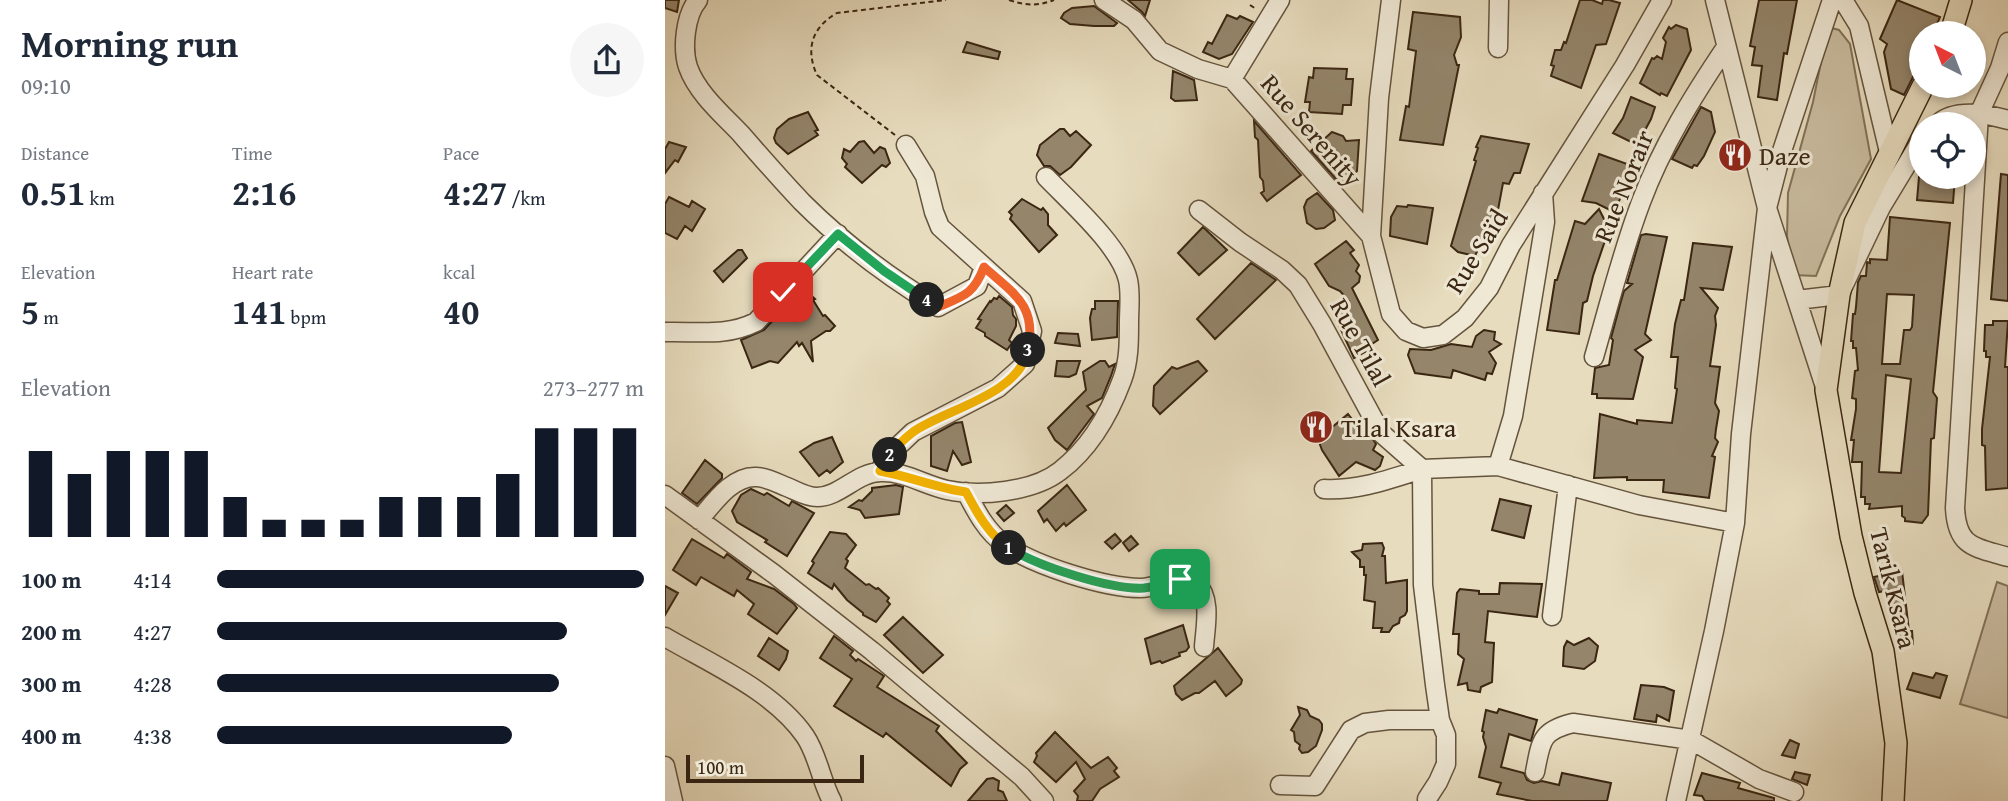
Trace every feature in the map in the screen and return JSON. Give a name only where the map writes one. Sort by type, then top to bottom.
[{"type":"main road","points":[[1955,21],[1961,0]]},
{"type":"main road","name":"Tarik Ksara","points":[[1893,801],[1896,743],[1885,663],[1851,536],[1826,390],[1839,295],[1855,223],[1917,98]]},
{"type":"street","points":[[698,0],[694,4],[687,27],[685,51],[688,68],[703,94],[803,203],[884,271],[938,307],[977,286],[984,267]]},
{"type":"street","name":"Rue Serenity","points":[[1104,0],[1134,20],[1160,51],[1198,69],[1232,79],[1371,236]]},
{"type":"street","points":[[1232,79],[1280,0]]},
{"type":"street","name":"Rue Saïd","points":[[1391,0],[1379,98],[1371,236],[1391,314],[1406,331],[1423,338],[1443,335],[1465,318],[1489,288],[1511,245],[1660,5],[1676,0]]},
{"type":"street","points":[[1498,48],[1499,0]]},
{"type":"street","points":[[1715,0],[1767,208],[1826,390]]},
{"type":"street","points":[[1676,801],[1735,523],[1741,434],[1767,208],[1781,154],[1832,0]]},
{"type":"street","points":[[1843,0],[1859,26],[1889,152]]},
{"type":"street","points":[[1980,112],[2000,68],[2008,42]]},
{"type":"street","name":"Rue Norair","points":[[1594,357],[1630,233],[1654,170],[1691,99],[1726,47]]},
{"type":"street","points":[[1986,115],[2008,120]]},
{"type":"street","points":[[699,520],[737,482],[757,477],[805,495],[819,497],[880,471],[896,448],[913,432],[998,388],[1025,364],[1032,331],[1022,301],[940,227],[925,176],[906,145]]},
{"type":"street","points":[[1797,300],[1839,295],[1881,207],[1909,161]]},
{"type":"street","points":[[880,471],[946,490],[992,492],[1025,487],[1059,472],[1101,426],[1125,373],[1128,355],[1128,280],[1115,251],[1046,177]]},
{"type":"street","points":[[1974,189],[1956,527],[1964,540],[1976,547],[2008,557]]},
{"type":"street","points":[[1498,466],[1513,416],[1545,222],[1543,193]]},
{"type":"street","name":"Rue Tilal","points":[[1199,210],[1282,270],[1298,285],[1381,433],[1422,469]]},
{"type":"street","points":[[665,332],[739,331],[756,322],[838,234]]},
{"type":"street","points":[[1324,489],[1341,490],[1376,483],[1422,469],[1498,466],[1639,505],[1735,523]]},
{"type":"street","points":[[1422,469],[1423,586],[1440,720],[1446,735],[1446,764],[1427,799]]},
{"type":"street","points":[[1552,616],[1568,485]]},
{"type":"street","points":[[966,492],[977,514],[993,535],[1017,553],[1041,564],[1107,583],[1140,588],[1180,579],[1194,582],[1204,595],[1206,614],[1203,647]]},
{"type":"street","points":[[665,495],[774,574],[872,651],[1022,777],[1044,801]]},
{"type":"street","points":[[665,637],[732,675],[766,698],[798,727],[809,741],[832,801]]},
{"type":"street","points":[[1280,785],[1315,786],[1351,730],[1365,723],[1440,720]]},
{"type":"street","points":[[1535,772],[1545,737],[1556,727],[1573,723],[1691,740],[1759,779],[1794,792]]},
{"type":"street","points":[[665,766],[673,801]]},
{"type":"path","points":[[906,145],[817,75],[810,51],[812,39],[817,28],[837,13],[946,0]]},
{"type":"path","points":[[1009,0],[1023,5],[1040,5],[1054,0]]},
{"type":"shaded area","points":[[1828,27],[1839,30],[1850,44],[1871,159],[1840,216],[1816,276],[1793,275],[1787,236],[1788,193],[1813,102]]},
{"type":"shaded area","points":[[1997,582],[2008,586],[2008,718],[1960,704]]},
{"type":"building","points":[[665,0],[679,0],[677,12],[665,8]]},
{"type":"building","points":[[1128,0],[1150,0],[1145,16],[1142,12]]},
{"type":"building","points":[[1580,0],[1592,0],[1602,4],[1603,0],[1620,3],[1606,44],[1596,45],[1581,88],[1551,76],[1555,50],[1561,50],[1564,42],[1566,43]]},
{"type":"building","points":[[1759,0],[1797,0],[1787,54],[1784,53],[1777,100],[1758,97],[1762,66],[1752,65],[1755,47],[1750,46]]},
{"type":"building","points":[[1897,0],[1940,17],[1938,21],[1909,21],[1909,85],[1904,95],[1891,89],[1884,52],[1887,44],[1880,39]]},
{"type":"building","points":[[1094,6],[1117,23],[1114,26],[1070,24],[1061,18],[1072,8]]},
{"type":"building","points":[[1413,12],[1460,17],[1461,37],[1454,55],[1459,65],[1443,145],[1400,140],[1406,106],[1409,107],[1416,51],[1408,49]]},
{"type":"building","points":[[1227,15],[1237,19],[1240,16],[1253,22],[1232,54],[1219,59],[1203,52],[1208,42],[1212,44]]},
{"type":"building","points":[[1676,25],[1687,29],[1691,50],[1667,96],[1661,93],[1660,95],[1640,83],[1652,58],[1657,56],[1662,59],[1666,42],[1663,38],[1669,27],[1671,29]]},
{"type":"building","points":[[967,42],[1000,52],[998,59],[963,52]]},
{"type":"building","points":[[1314,68],[1347,69],[1346,79],[1353,79],[1351,105],[1343,105],[1342,114],[1309,112],[1310,102],[1305,102],[1309,77],[1313,78]]},
{"type":"building","points":[[1173,71],[1194,80],[1197,100],[1175,101],[1171,98]]},
{"type":"building","points":[[1631,97],[1655,107],[1637,145],[1613,133],[1623,118]]},
{"type":"building","points":[[1701,107],[1711,112],[1715,132],[1704,156],[1697,166],[1692,168],[1672,159]]},
{"type":"building","points":[[808,112],[818,135],[788,154],[776,143],[774,138],[777,129],[789,119]]},
{"type":"building","points":[[1254,121],[1301,175],[1267,201],[1261,193],[1264,191]]},
{"type":"building","points":[[1060,129],[1064,129],[1070,136],[1076,131],[1091,145],[1060,175],[1050,166],[1044,166],[1037,155],[1040,145]]},
{"type":"building","points":[[1332,132],[1343,136],[1346,141],[1359,140],[1357,171],[1341,185],[1311,151]]},
{"type":"building","points":[[1481,136],[1529,144],[1520,173],[1514,173],[1509,184],[1503,183],[1498,210],[1491,227],[1485,225],[1475,256],[1458,252],[1451,246]]},
{"type":"building","points":[[864,141],[874,153],[880,147],[885,149],[890,163],[886,167],[882,165],[862,183],[845,167],[847,164],[842,158],[844,149],[850,152],[859,142]]},
{"type":"building","points":[[669,142],[686,147],[678,162],[675,160],[665,173],[665,149]]},
{"type":"building","points":[[1599,154],[1630,165],[1618,204],[1612,211],[1596,203],[1582,201]]},
{"type":"building","points":[[2001,174],[2008,175],[2008,301],[1991,299]]},
{"type":"building","points":[[1918,189],[1954,189],[1953,203],[1917,200]]},
{"type":"building","points":[[1317,193],[1333,210],[1335,220],[1324,228],[1316,229],[1307,223],[1304,207],[1307,200]]},
{"type":"building","points":[[669,197],[689,207],[692,201],[705,209],[692,231],[685,226],[677,239],[665,233],[665,204]]},
{"type":"building","points":[[1022,199],[1041,210],[1043,208],[1048,214],[1048,225],[1057,235],[1039,252],[1010,219],[1012,215],[1009,212]]},
{"type":"building","points":[[1397,206],[1433,208],[1427,244],[1390,236],[1391,217]]},
{"type":"building","points":[[1599,209],[1609,229],[1587,301],[1583,303],[1579,334],[1547,330],[1555,280],[1575,221],[1585,224]]},
{"type":"building","points":[[1890,217],[1950,223],[1933,392],[1937,398],[1934,438],[1931,439],[1928,515],[1922,523],[1905,521],[1902,506],[1869,509],[1870,504],[1865,504],[1865,497],[1861,497],[1862,462],[1852,462],[1854,440],[1851,440],[1856,399],[1852,398],[1855,371],[1858,370],[1856,348],[1853,348],[1851,341],[1858,282],[1861,276],[1866,276],[1867,262],[1870,263],[1870,259],[1887,260]],"holes":[[[1887,294],[1914,295],[1912,327],[1910,330],[1904,330],[1900,364],[1882,364]],[[1886,375],[1911,379],[1901,473],[1879,472]]]},
{"type":"building","points":[[1203,227],[1227,250],[1199,275],[1178,253]]},
{"type":"building","points":[[1641,235],[1667,237],[1645,334],[1651,340],[1635,350],[1643,357],[1633,399],[1597,398],[1597,394],[1592,394],[1595,368],[1609,365],[1613,340],[1611,338],[1621,301],[1624,291],[1632,284],[1627,283]]},
{"type":"building","points":[[1346,241],[1354,250],[1350,253],[1359,265],[1356,271],[1360,276],[1359,282],[1352,288],[1378,340],[1372,344],[1372,348],[1354,358],[1332,310],[1349,301],[1340,291],[1329,286],[1315,264]]},
{"type":"building","points":[[1693,243],[1732,247],[1723,290],[1701,288],[1718,308],[1710,366],[1720,367],[1715,403],[1719,411],[1715,438],[1718,442],[1712,456],[1715,457],[1709,498],[1663,492],[1664,480],[1594,478],[1600,414],[1637,424],[1637,420],[1672,423],[1678,357],[1671,357],[1675,324],[1681,300],[1684,300]]},
{"type":"building","points":[[738,250],[742,250],[747,258],[723,282],[714,271]]},
{"type":"building","points":[[1251,263],[1276,280],[1215,339],[1197,319]]},
{"type":"building","points":[[803,288],[815,299],[813,300],[823,316],[835,326],[811,341],[813,362],[802,343],[799,346],[797,342],[778,363],[770,361],[752,368],[741,340],[764,330],[776,317],[784,313],[782,311]]},
{"type":"building","points":[[999,296],[1012,307],[1016,319],[1016,326],[1009,340],[1012,343],[1007,350],[976,328],[981,320],[978,319],[990,301]]},
{"type":"building","points":[[1095,301],[1118,301],[1117,337],[1092,340],[1090,318],[1092,309],[1095,309]]},
{"type":"building","points":[[1993,321],[2008,321],[2005,367],[2008,367],[2008,488],[1986,490],[1982,429],[1990,357],[1986,357],[1984,351],[1985,325],[1993,325]]},
{"type":"building","points":[[1484,330],[1495,332],[1494,340],[1501,344],[1489,352],[1496,363],[1492,374],[1487,373],[1485,380],[1453,370],[1451,378],[1415,373],[1408,355],[1410,349],[1431,350],[1451,344],[1472,347],[1476,336]]},
{"type":"building","points":[[1058,333],[1078,334],[1080,346],[1055,343]]},
{"type":"building","points":[[1057,361],[1080,361],[1076,374],[1069,377],[1055,376]]},
{"type":"building","points":[[1100,361],[1105,361],[1109,367],[1115,364],[1111,376],[1102,398],[1087,406],[1094,414],[1067,450],[1055,440],[1048,428],[1086,390],[1083,372]]},
{"type":"building","points":[[1198,361],[1207,371],[1160,414],[1153,406],[1154,386],[1172,367],[1177,369]]},
{"type":"building","points":[[1348,414],[1356,424],[1360,419],[1376,444],[1373,450],[1383,457],[1380,466],[1375,470],[1356,462],[1339,476],[1318,439]]},
{"type":"building","points":[[962,422],[971,462],[962,465],[953,451],[947,471],[931,466],[931,436]]},
{"type":"building","points":[[832,437],[843,462],[830,473],[827,470],[819,476],[800,452],[814,443]]},
{"type":"building","points":[[705,460],[722,474],[722,478],[697,504],[682,493]]},
{"type":"building","points":[[896,485],[903,487],[899,514],[865,518],[860,510],[849,507],[859,500],[862,501],[872,488]]},
{"type":"building","points":[[1067,485],[1086,510],[1056,531],[1047,519],[1044,522],[1038,511]]},
{"type":"building","points":[[751,489],[764,495],[767,493],[789,506],[792,501],[814,513],[787,556],[737,522],[732,511],[741,495]]},
{"type":"building","points":[[1500,499],[1531,506],[1524,538],[1492,530]]},
{"type":"building","points":[[1006,505],[1014,513],[1004,521],[997,513]]},
{"type":"building","points":[[830,532],[846,534],[856,545],[846,559],[848,561],[845,568],[866,585],[878,588],[889,598],[887,601],[890,604],[876,622],[863,615],[834,584],[832,589],[808,573],[814,563],[812,561]]},
{"type":"building","points":[[1115,534],[1121,541],[1112,549],[1105,542]]},
{"type":"building","points":[[1131,536],[1138,544],[1129,551],[1123,543]]},
{"type":"building","points":[[692,539],[724,558],[727,554],[751,572],[747,579],[774,589],[794,604],[797,608],[777,634],[748,614],[754,604],[737,590],[734,596],[701,577],[696,585],[673,570]]},
{"type":"building","points":[[1382,543],[1386,583],[1407,580],[1407,611],[1389,632],[1381,632],[1382,628],[1373,628],[1375,602],[1364,600],[1364,567],[1360,567],[1360,560],[1352,552],[1362,550],[1363,544]]},
{"type":"building","points":[[1902,571],[1913,644],[1899,646],[1896,613],[1893,613],[1889,590],[1879,592],[1874,577]]},
{"type":"building","points":[[1500,583],[1542,584],[1537,617],[1488,611],[1485,642],[1494,643],[1492,682],[1481,687],[1480,692],[1468,690],[1467,683],[1458,685],[1464,659],[1458,654],[1459,634],[1453,634],[1457,593],[1460,589],[1479,591],[1479,594],[1499,594]]},
{"type":"building","points":[[665,586],[678,593],[665,615]]},
{"type":"building","points":[[903,617],[943,655],[923,673],[884,635]]},
{"type":"building","points":[[1183,625],[1189,647],[1186,651],[1162,663],[1160,661],[1151,664],[1145,639]]},
{"type":"building","points":[[834,636],[853,651],[850,655],[856,661],[858,659],[884,676],[877,687],[939,726],[936,731],[967,763],[960,769],[951,786],[886,733],[883,737],[834,706],[852,679],[820,658]]},
{"type":"building","points":[[769,638],[788,651],[779,670],[758,656]]},
{"type":"building","points":[[1589,638],[1598,646],[1595,661],[1584,669],[1563,666],[1567,641],[1574,645]]},
{"type":"building","points":[[1218,648],[1242,680],[1241,684],[1226,696],[1215,681],[1199,693],[1182,700],[1176,694],[1174,686]]},
{"type":"building","points":[[1913,673],[1933,678],[1936,673],[1947,676],[1940,698],[1907,689]]},
{"type":"building","points":[[1641,685],[1664,687],[1674,691],[1669,721],[1657,715],[1656,722],[1634,719]]},
{"type":"building","points":[[1298,707],[1307,710],[1310,716],[1322,724],[1316,746],[1302,753],[1291,730],[1300,715]]},
{"type":"building","points":[[1499,709],[1537,720],[1531,741],[1509,734],[1501,767],[1524,773],[1527,780],[1534,783],[1542,781],[1559,785],[1562,773],[1611,783],[1607,801],[1532,801],[1497,794],[1501,783],[1479,777],[1486,747],[1482,731],[1486,710],[1497,713]]},
{"type":"building","points":[[1055,732],[1091,768],[1108,757],[1117,768],[1114,771],[1119,777],[1100,789],[1092,801],[1077,801],[1078,796],[1074,791],[1085,779],[1076,762],[1056,782],[1034,762],[1036,753]]},
{"type":"building","points":[[1790,740],[1799,744],[1795,758],[1782,755]]},
{"type":"building","points":[[1795,772],[1810,775],[1807,785],[1792,779]]},
{"type":"building","points":[[1702,773],[1740,783],[1738,788],[1774,798],[1774,801],[1705,801],[1702,796],[1694,795]]},
{"type":"building","points":[[987,779],[999,781],[998,790],[1003,792],[1007,801],[968,801]]},
{"type":"place","name":"Daze","points":[[1735,155]]},
{"type":"place","name":"Tilal Ksara","points":[[1316,427]]},
{"type":"route","points":[[783,292],[838,234],[884,271],[938,307],[977,286],[984,267],[1022,301],[1032,331],[1025,364],[998,388],[913,432],[896,448],[880,471],[946,490],[966,492],[977,514],[993,535],[1017,553],[1041,564],[1107,583],[1140,588],[1180,579]]}]
